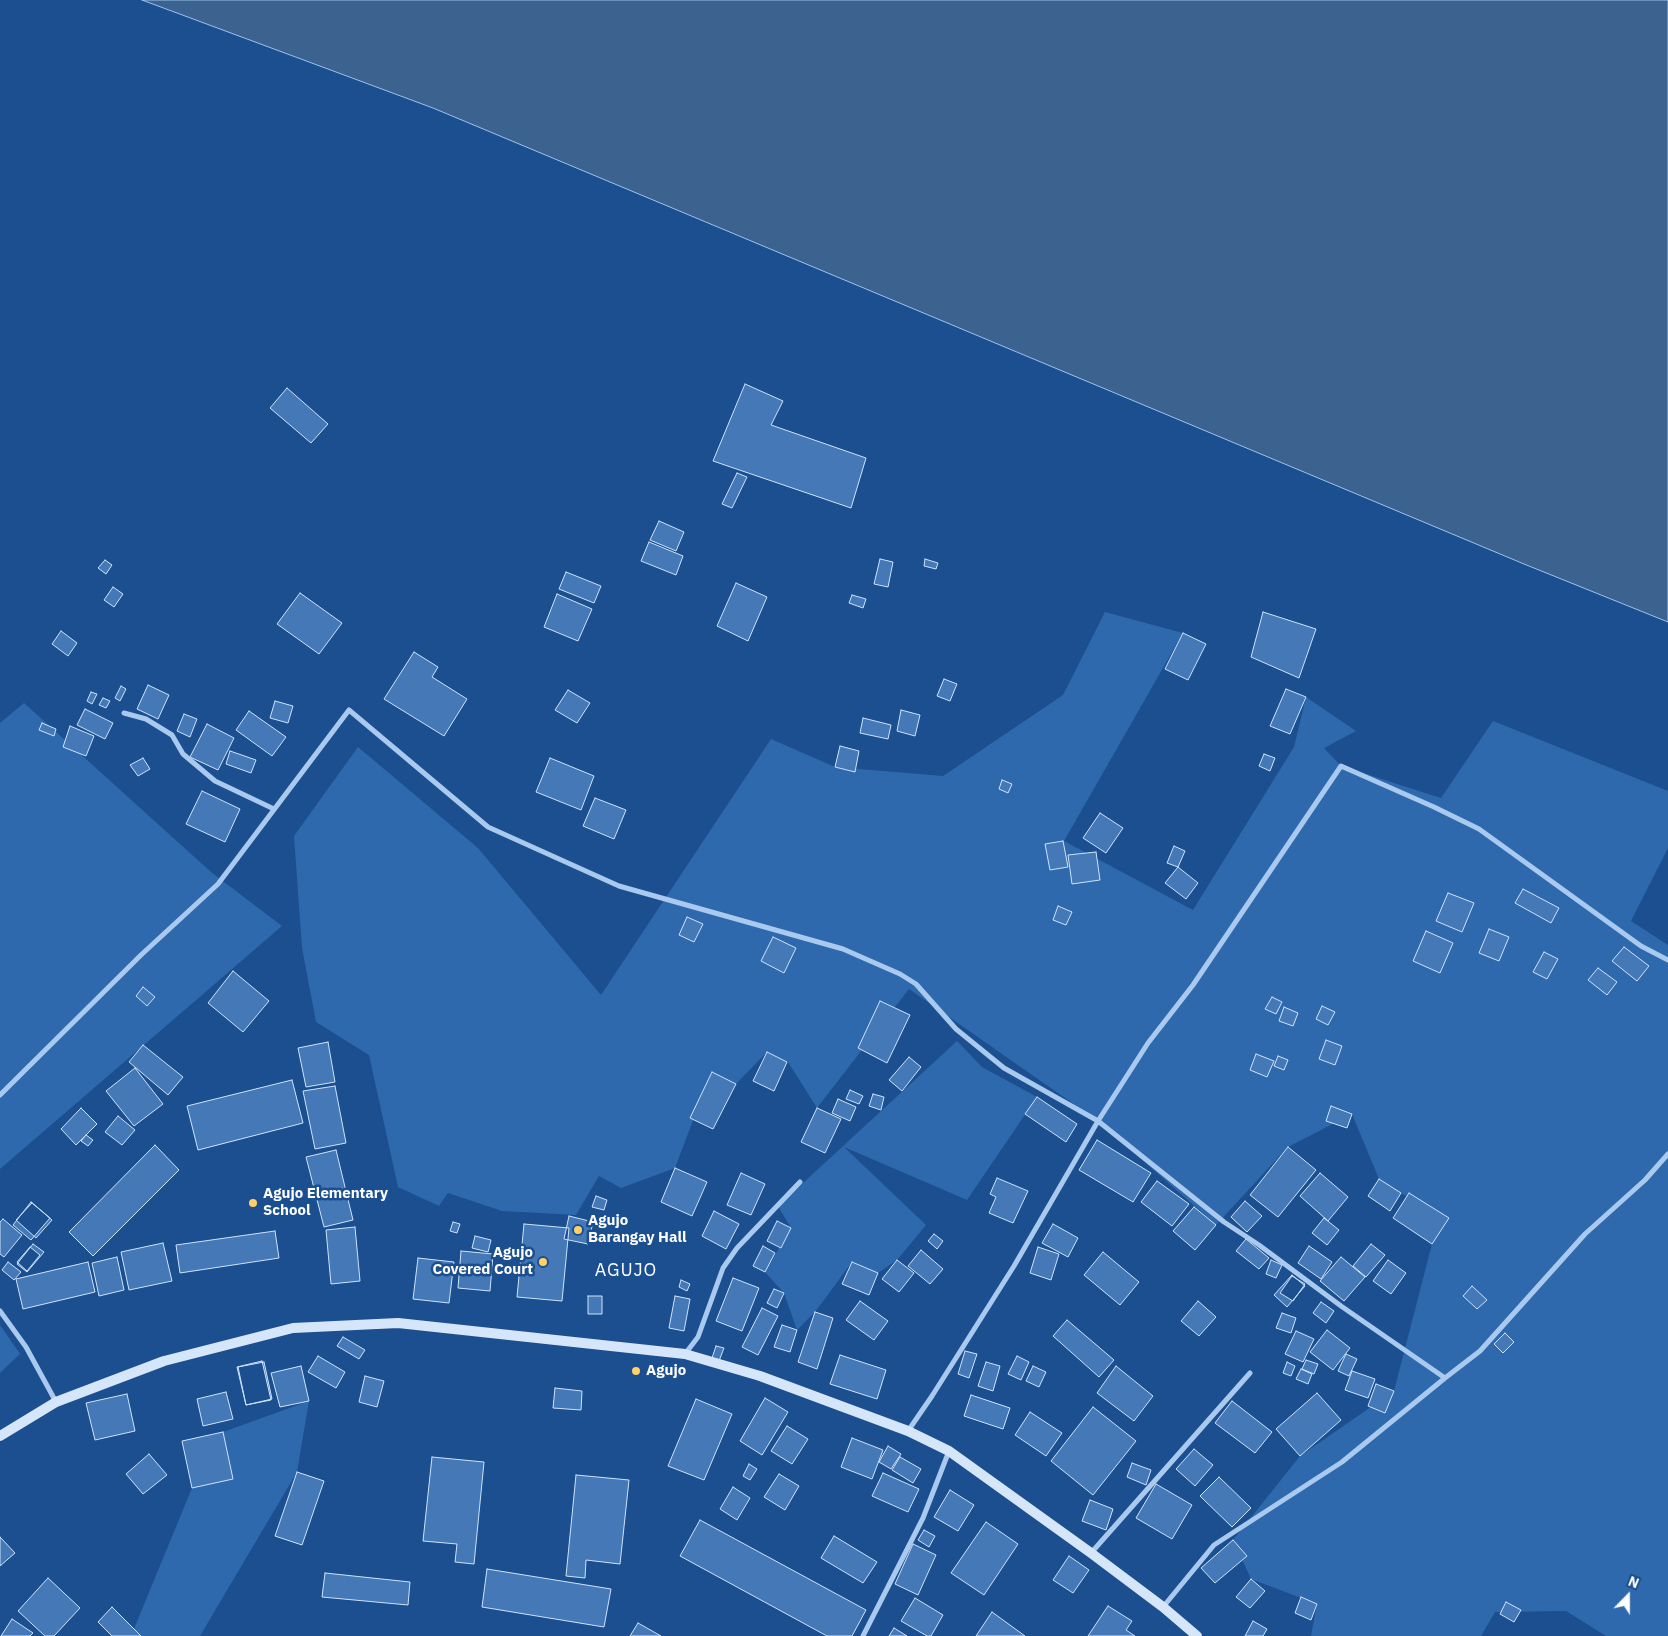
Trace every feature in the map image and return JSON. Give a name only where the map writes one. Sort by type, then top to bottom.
[{"type":"main road","points":[[0,1436],[56,1402],[164,1361],[293,1328],[398,1323],[685,1354],[760,1376],[908,1431],[949,1451],[1091,1553],[1198,1636]]},
{"type":"street","points":[[0,1095],[141,955],[218,884],[251,843],[274,809],[349,710],[488,826],[619,886],[843,949],[900,974],[916,984],[956,1029],[1004,1068],[1098,1121],[1224,1222],[1445,1378]]},
{"type":"street","points":[[124,713],[146,719],[172,734],[183,754],[215,781],[274,809]]},
{"type":"street","points":[[908,1431],[1014,1266],[1098,1121],[1148,1043],[1193,985],[1340,766],[1479,829],[1641,946],[1668,960]]},
{"type":"street","points":[[1163,1607],[1214,1545],[1342,1462],[1480,1351],[1585,1234],[1645,1180],[1668,1154]]},
{"type":"street","points":[[685,1354],[698,1337],[723,1268],[737,1248],[800,1182]]},
{"type":"street","points":[[0,1311],[26,1347],[56,1402]]},
{"type":"street","points":[[1091,1553],[1250,1373]]},
{"type":"street","points":[[863,1636],[923,1518],[949,1451]]},
{"type":"shaded area","points":[[142,0],[1668,0],[1668,622],[1524,564],[433,108]]},
{"type":"shaded area","points":[[1105,612],[1183,633],[1064,841],[1193,910],[1294,747],[1306,697],[1356,731],[1324,748],[1341,766],[1441,798],[1493,721],[1668,791],[1668,848],[1631,921],[1668,945],[1668,1636],[1606,1636],[1566,1611],[1495,1612],[1481,1636],[1311,1636],[1317,1604],[1251,1579],[1233,1540],[1300,1456],[1394,1391],[1432,1244],[1449,1218],[1401,1193],[1379,1179],[1352,1114],[1288,1147],[1216,1225],[1098,1121],[909,989],[817,1108],[788,1062],[767,1052],[736,1084],[711,1073],[675,1168],[621,1188],[599,1176],[576,1215],[502,1211],[448,1193],[439,1206],[398,1187],[369,1055],[316,1022],[302,948],[294,836],[358,747],[478,848],[601,995],[771,739],[835,767],[943,776],[1063,695]]},
{"type":"shaded area","points":[[24,703],[211,872],[282,926],[0,1169],[0,723]]},
{"type":"shaded area","points":[[957,1041],[982,1067],[1037,1097],[967,1200],[844,1147],[926,1225],[897,1260],[878,1273],[852,1262],[815,1312],[797,1330],[784,1293],[765,1272],[791,1228],[778,1206]]},
{"type":"shaded area","points":[[0,1325],[20,1354],[0,1373]]},
{"type":"shaded area","points":[[309,1401],[297,1472],[200,1636],[131,1636],[192,1488],[223,1432]]},
{"type":"building","points":[[745,384],[783,401],[771,425],[866,458],[851,508],[713,461]]},
{"type":"building","points":[[287,388],[328,424],[311,443],[270,408]]},
{"type":"building","points":[[737,473],[747,477],[732,508],[722,504]]},
{"type":"building","points":[[659,521],[684,532],[676,551],[650,540]]},
{"type":"building","points":[[649,542],[683,556],[676,575],[641,561]]},
{"type":"building","points":[[880,559],[893,562],[888,587],[874,584]]},
{"type":"building","points":[[925,559],[938,563],[936,569],[924,566]]},
{"type":"building","points":[[105,560],[112,565],[106,574],[98,568]]},
{"type":"building","points":[[566,572],[601,586],[594,603],[559,589]]},
{"type":"building","points":[[736,583],[767,597],[748,641],[717,626]]},
{"type":"building","points":[[113,587],[123,594],[114,607],[104,600]]},
{"type":"building","points":[[300,593],[342,623],[319,654],[277,624]]},
{"type":"building","points":[[557,594],[592,609],[578,641],[544,627]]},
{"type":"building","points":[[852,595],[866,599],[863,608],[849,603]]},
{"type":"building","points":[[1263,612],[1316,629],[1299,678],[1251,657]]},
{"type":"building","points":[[61,631],[77,643],[68,656],[52,644]]},
{"type":"building","points":[[1183,633],[1206,644],[1188,680],[1165,669]]},
{"type":"building","points":[[414,652],[438,667],[432,677],[467,699],[444,736],[384,699]]},
{"type":"building","points":[[944,679],[957,684],[950,701],[937,696]]},
{"type":"building","points":[[148,685],[169,695],[158,719],[137,709]]},
{"type":"building","points":[[121,686],[126,689],[120,701],[115,698]]},
{"type":"building","points":[[1286,689],[1306,697],[1290,734],[1270,726]]},
{"type":"building","points":[[568,690],[590,703],[577,723],[555,710]]},
{"type":"building","points":[[91,692],[97,694],[92,704],[87,701]]},
{"type":"building","points":[[103,698],[110,701],[106,708],[99,705]]},
{"type":"building","points":[[275,701],[293,706],[288,723],[270,718]]},
{"type":"building","points":[[85,709],[113,723],[105,739],[77,725]]},
{"type":"building","points":[[901,710],[920,715],[915,736],[897,731]]},
{"type":"building","points":[[249,711],[286,737],[272,756],[236,730]]},
{"type":"building","points":[[184,714],[197,719],[190,737],[177,731]]},
{"type":"building","points":[[863,718],[891,725],[888,739],[860,733]]},
{"type":"building","points":[[42,723],[56,729],[54,736],[39,730]]},
{"type":"building","points":[[207,724],[234,738],[218,770],[190,757]]},
{"type":"building","points":[[70,726],[94,736],[86,756],[63,747]]},
{"type":"building","points":[[840,746],[859,751],[855,772],[835,767]]},
{"type":"building","points":[[230,751],[256,760],[251,773],[226,764]]},
{"type":"building","points":[[1264,754],[1275,758],[1270,771],[1259,766]]},
{"type":"building","points":[[143,758],[150,769],[138,776],[130,765]]},
{"type":"building","points":[[550,758],[594,776],[581,810],[536,792]]},
{"type":"building","points":[[1002,780],[1012,784],[1008,793],[999,789]]},
{"type":"building","points":[[202,791],[240,809],[225,842],[186,824]]},
{"type":"building","points":[[595,798],[626,810],[614,839],[583,826]]},
{"type":"building","points":[[1100,813],[1123,828],[1106,853],[1083,838]]},
{"type":"building","points":[[1063,841],[1068,867],[1050,870],[1045,844]]},
{"type":"building","points":[[1174,846],[1185,851],[1178,867],[1167,863]]},
{"type":"building","points":[[1096,852],[1100,880],[1072,884],[1068,855]]},
{"type":"building","points":[[1178,867],[1198,883],[1186,899],[1165,883]]},
{"type":"building","points":[[1523,889],[1559,908],[1551,923],[1515,903]]},
{"type":"building","points":[[1448,893],[1474,903],[1462,932],[1436,921]]},
{"type":"building","points":[[1058,906],[1072,912],[1066,925],[1053,920]]},
{"type":"building","points":[[687,917],[703,924],[694,942],[679,935]]},
{"type":"building","points":[[1489,929],[1509,937],[1499,961],[1479,953]]},
{"type":"building","points":[[1426,931],[1453,943],[1440,973],[1413,961]]},
{"type":"building","points":[[773,937],[796,948],[784,973],[761,961]]},
{"type":"building","points":[[1624,947],[1649,966],[1637,981],[1612,961]]},
{"type":"building","points":[[1544,952],[1558,959],[1547,979],[1533,972]]},
{"type":"building","points":[[1598,968],[1617,982],[1607,995],[1588,980]]},
{"type":"building","points":[[233,971],[269,1001],[243,1032],[208,1003]]},
{"type":"building","points":[[143,987],[155,997],[147,1006],[136,996]]},
{"type":"building","points":[[1272,997],[1282,1002],[1276,1014],[1265,1009]]},
{"type":"building","points":[[880,1001],[910,1015],[887,1063],[858,1048]]},
{"type":"building","points":[[1322,1006],[1335,1012],[1328,1025],[1316,1019]]},
{"type":"building","points":[[1284,1007],[1298,1013],[1293,1026],[1279,1021]]},
{"type":"building","points":[[1326,1040],[1342,1046],[1335,1065],[1319,1059]]},
{"type":"building","points":[[328,1042],[335,1082],[306,1087],[298,1048]]},
{"type":"building","points":[[143,1045],[183,1077],[168,1095],[129,1062]]},
{"type":"building","points":[[767,1052],[787,1062],[774,1091],[753,1081]]},
{"type":"building","points":[[1256,1054],[1274,1061],[1267,1077],[1250,1070]]},
{"type":"building","points":[[1278,1056],[1288,1060],[1284,1070],[1274,1066]]},
{"type":"building","points":[[909,1057],[921,1067],[902,1091],[889,1080]]},
{"type":"building","points":[[135,1068],[163,1104],[134,1126],[106,1091]]},
{"type":"building","points":[[712,1072],[736,1084],[713,1129],[690,1118]]},
{"type":"building","points":[[292,1080],[303,1123],[198,1150],[187,1106]]},
{"type":"building","points":[[335,1086],[346,1143],[315,1149],[303,1091]]},
{"type":"building","points":[[850,1090],[863,1096],[859,1104],[846,1099]]},
{"type":"building","points":[[873,1094],[884,1097],[881,1110],[869,1106]]},
{"type":"building","points":[[1037,1097],[1077,1124],[1066,1142],[1025,1114]]},
{"type":"building","points":[[838,1099],[856,1107],[850,1121],[832,1113]]},
{"type":"building","points":[[1331,1106],[1352,1114],[1347,1128],[1326,1121]]},
{"type":"building","points":[[81,1108],[97,1124],[76,1145],[61,1129]]},
{"type":"building","points":[[817,1108],[841,1119],[825,1153],[801,1142]]},
{"type":"building","points":[[118,1116],[135,1130],[122,1145],[105,1132]]},
{"type":"building","points":[[86,1135],[93,1140],[88,1146],[81,1141]]},
{"type":"building","points":[[1097,1140],[1151,1173],[1133,1202],[1079,1170]]},
{"type":"building","points":[[155,1145],[179,1170],[93,1256],[69,1232]]},
{"type":"building","points":[[1288,1147],[1316,1170],[1278,1217],[1250,1195]]},
{"type":"building","points":[[336,1150],[353,1220],[324,1227],[306,1157]]},
{"type":"building","points":[[675,1168],[707,1182],[692,1216],[661,1202]]},
{"type":"building","points":[[741,1173],[765,1184],[751,1215],[727,1205]]},
{"type":"building","points":[[1320,1173],[1348,1197],[1328,1221],[1300,1196]]},
{"type":"building","points":[[997,1178],[1028,1191],[1013,1223],[989,1213],[996,1197],[990,1194]]},
{"type":"building","points":[[1379,1179],[1401,1193],[1390,1211],[1368,1196]]},
{"type":"building","points":[[1157,1181],[1189,1204],[1172,1226],[1141,1202]]},
{"type":"building","points":[[1409,1193],[1449,1218],[1432,1244],[1393,1218]]},
{"type":"building","points":[[596,1196],[607,1200],[604,1210],[592,1207]]},
{"type":"building","points":[[1245,1201],[1262,1216],[1247,1232],[1231,1217]]},
{"type":"building","points":[[31,1202],[50,1218],[31,1240],[13,1225]]},
{"type":"building","points":[[32,1203],[52,1220],[36,1238],[16,1220]]},
{"type":"building","points":[[1194,1207],[1216,1225],[1195,1250],[1173,1231]]},
{"type":"building","points":[[714,1211],[739,1224],[726,1249],[702,1236]]},
{"type":"building","name":"Agujo Barangay Hall","points":[[569,1216],[593,1222],[588,1244],[564,1239]]},
{"type":"building","points":[[1324,1218],[1339,1230],[1327,1245],[1312,1233]]},
{"type":"building","points":[[3,1219],[22,1235],[4,1257],[0,1254],[0,1222]]},
{"type":"building","points":[[777,1221],[791,1228],[781,1248],[767,1241]]},
{"type":"building","points":[[453,1222],[460,1224],[457,1233],[450,1231]]},
{"type":"building","name":"Agujo Covered Court","points":[[524,1224],[569,1228],[562,1301],[517,1297]]},
{"type":"building","points":[[1053,1224],[1078,1238],[1068,1257],[1042,1243]]},
{"type":"building","points":[[355,1227],[360,1281],[331,1284],[326,1230]]},
{"type":"building","points":[[275,1231],[279,1258],[180,1273],[176,1245]]},
{"type":"building","points":[[934,1234],[943,1241],[937,1249],[928,1241]]},
{"type":"building","points":[[475,1236],[491,1240],[488,1252],[472,1248]]},
{"type":"building","points":[[1246,1239],[1269,1258],[1259,1269],[1236,1251]]},
{"type":"building","points":[[163,1243],[172,1281],[129,1290],[121,1252]]},
{"type":"building","points":[[33,1244],[44,1252],[27,1272],[17,1264]]},
{"type":"building","points":[[1371,1244],[1385,1255],[1366,1277],[1353,1266]]},
{"type":"building","points":[[763,1246],[775,1253],[765,1272],[753,1266]]},
{"type":"building","points":[[1309,1246],[1332,1262],[1321,1279],[1298,1263]]},
{"type":"building","points":[[30,1247],[40,1255],[27,1271],[17,1262]]},
{"type":"building","points":[[1038,1247],[1059,1254],[1051,1280],[1030,1273]]},
{"type":"building","points":[[921,1250],[943,1269],[930,1284],[908,1266]]},
{"type":"building","points":[[461,1251],[493,1254],[490,1291],[458,1288]]},
{"type":"building","points":[[1103,1252],[1139,1282],[1120,1305],[1084,1275]]},
{"type":"building","points":[[117,1257],[124,1290],[99,1296],[92,1263]]},
{"type":"building","points":[[1341,1257],[1365,1277],[1344,1301],[1320,1281]]},
{"type":"building","points":[[418,1258],[454,1262],[449,1303],[413,1299]]},
{"type":"building","points":[[897,1260],[914,1273],[899,1292],[882,1279]]},
{"type":"building","points":[[1271,1260],[1282,1265],[1276,1278],[1266,1274]]},
{"type":"building","points":[[1388,1260],[1406,1273],[1391,1294],[1373,1281]]},
{"type":"building","points":[[8,1262],[21,1272],[14,1280],[2,1270]]},
{"type":"building","points":[[88,1262],[95,1292],[23,1309],[16,1279]]},
{"type":"building","points":[[852,1262],[878,1273],[869,1295],[842,1284]]},
{"type":"building","points":[[1292,1275],[1305,1286],[1287,1307],[1274,1295]]},
{"type":"building","points":[[1292,1276],[1305,1284],[1293,1301],[1280,1293]]},
{"type":"building","points":[[733,1278],[759,1288],[742,1331],[716,1321]]},
{"type":"building","points":[[681,1280],[690,1284],[687,1291],[679,1287]]},
{"type":"building","points":[[1472,1286],[1487,1300],[1477,1309],[1463,1296]]},
{"type":"building","points":[[774,1289],[784,1293],[777,1308],[767,1303]]},
{"type":"building","points":[[588,1296],[602,1296],[602,1314],[588,1314]]},
{"type":"building","points":[[675,1296],[690,1299],[684,1331],[669,1328]]},
{"type":"building","points":[[860,1301],[888,1321],[874,1340],[846,1320]]},
{"type":"building","points":[[1198,1301],[1216,1317],[1199,1336],[1181,1321]]},
{"type":"building","points":[[1321,1302],[1334,1311],[1326,1323],[1313,1313]]},
{"type":"building","points":[[762,1308],[778,1316],[758,1355],[742,1347]]},
{"type":"building","points":[[815,1312],[833,1318],[817,1369],[798,1362]]},
{"type":"building","points":[[1282,1313],[1296,1318],[1291,1333],[1276,1328]]},
{"type":"building","points":[[1067,1320],[1114,1360],[1099,1377],[1053,1336]]},
{"type":"building","points":[[782,1325],[797,1330],[790,1352],[774,1347]]},
{"type":"building","points":[[1327,1330],[1350,1348],[1333,1370],[1310,1352]]},
{"type":"building","points":[[1296,1331],[1314,1339],[1303,1362],[1285,1354]]},
{"type":"building","points":[[1505,1333],[1514,1342],[1503,1353],[1494,1344]]},
{"type":"building","points":[[343,1337],[365,1350],[359,1359],[337,1346]]},
{"type":"building","points":[[716,1346],[724,1348],[719,1361],[712,1358]]},
{"type":"building","points":[[965,1351],[977,1354],[969,1378],[958,1374]]},
{"type":"building","points":[[1346,1354],[1357,1359],[1349,1376],[1338,1371]]},
{"type":"building","points":[[840,1355],[886,1370],[877,1399],[830,1384]]},
{"type":"building","points":[[318,1356],[345,1372],[336,1388],[308,1372]]},
{"type":"building","points":[[1017,1356],[1029,1362],[1021,1380],[1008,1374]]},
{"type":"building","points":[[1306,1360],[1318,1364],[1314,1374],[1302,1369]]},
{"type":"building","points":[[262,1361],[271,1400],[246,1405],[237,1367]]},
{"type":"building","points":[[264,1362],[272,1399],[246,1405],[238,1367]]},
{"type":"building","points":[[986,1362],[1000,1366],[993,1391],[978,1386]]},
{"type":"building","points":[[1287,1362],[1295,1366],[1291,1376],[1283,1373]]},
{"type":"building","points":[[301,1366],[309,1401],[280,1407],[271,1373]]},
{"type":"building","points":[[1033,1366],[1046,1372],[1039,1387],[1026,1381]]},
{"type":"building","points":[[1116,1366],[1153,1396],[1134,1421],[1097,1393]]},
{"type":"building","points":[[1301,1369],[1312,1374],[1308,1384],[1296,1379]]},
{"type":"building","points":[[1352,1371],[1375,1379],[1368,1398],[1345,1390]]},
{"type":"building","points":[[365,1376],[384,1381],[377,1407],[359,1402]]},
{"type":"building","points":[[1376,1384],[1394,1391],[1385,1413],[1368,1406]]},
{"type":"building","points":[[555,1388],[582,1391],[581,1410],[553,1408]]},
{"type":"building","points":[[226,1392],[233,1419],[203,1426],[197,1399]]},
{"type":"building","points":[[1317,1393],[1341,1420],[1300,1456],[1276,1429]]},
{"type":"building","points":[[127,1394],[135,1431],[95,1440],[86,1403]]},
{"type":"building","points":[[971,1395],[1010,1408],[1003,1429],[964,1416]]},
{"type":"building","points":[[765,1398],[788,1412],[762,1455],[740,1441]]},
{"type":"building","points":[[696,1399],[732,1414],[704,1480],[668,1466]]},
{"type":"building","points":[[1232,1401],[1272,1432],[1255,1453],[1215,1423]]},
{"type":"building","points":[[1093,1407],[1136,1441],[1093,1495],[1051,1461]]},
{"type":"building","points":[[1030,1412],[1062,1433],[1046,1456],[1015,1435]]},
{"type":"building","points":[[787,1426],[808,1439],[792,1464],[771,1451]]},
{"type":"building","points":[[223,1432],[233,1479],[192,1488],[182,1441]]},
{"type":"building","points":[[852,1438],[883,1450],[872,1479],[841,1467]]},
{"type":"building","points":[[888,1446],[901,1454],[891,1469],[879,1462]]},
{"type":"building","points":[[1194,1449],[1213,1465],[1195,1486],[1176,1469]]},
{"type":"building","points":[[149,1454],[167,1475],[143,1494],[126,1474]]},
{"type":"building","points":[[432,1457],[484,1462],[474,1564],[455,1562],[457,1544],[423,1541]]},
{"type":"building","points":[[900,1457],[921,1469],[913,1483],[892,1470]]},
{"type":"building","points":[[1132,1463],[1151,1470],[1146,1485],[1127,1477]]},
{"type":"building","points":[[749,1464],[757,1469],[750,1480],[743,1476]]},
{"type":"building","points":[[297,1472],[324,1481],[302,1545],[275,1536]]},
{"type":"building","points":[[883,1473],[919,1489],[908,1512],[872,1496]]},
{"type":"building","points":[[779,1474],[799,1486],[785,1510],[764,1497]]},
{"type":"building","points":[[576,1475],[629,1480],[620,1564],[586,1560],[585,1578],[566,1576]]},
{"type":"building","points":[[1219,1477],[1251,1508],[1232,1527],[1200,1496]]},
{"type":"building","points":[[1156,1484],[1192,1505],[1172,1539],[1136,1518]]},
{"type":"building","points":[[733,1487],[750,1498],[737,1520],[720,1509]]},
{"type":"building","points":[[950,1490],[974,1505],[958,1531],[934,1517]]},
{"type":"building","points":[[1090,1500],[1113,1509],[1106,1530],[1082,1521]]},
{"type":"building","points":[[700,1520],[866,1610],[852,1636],[827,1636],[680,1556]]},
{"type":"building","points":[[986,1522],[1018,1544],[984,1595],[951,1573]]},
{"type":"building","points":[[924,1530],[935,1536],[929,1547],[918,1540]]},
{"type":"building","points":[[834,1536],[877,1562],[863,1583],[821,1558]]},
{"type":"building","points":[[0,1537],[15,1553],[0,1566]]},
{"type":"building","points":[[1233,1540],[1247,1556],[1215,1583],[1201,1568]]},
{"type":"building","points":[[913,1544],[936,1555],[918,1595],[895,1584]]},
{"type":"building","points":[[1069,1556],[1089,1570],[1073,1593],[1053,1580]]},
{"type":"building","points":[[487,1569],[611,1589],[604,1627],[482,1607]]},
{"type":"building","points":[[325,1573],[410,1582],[408,1605],[322,1597]]},
{"type":"building","points":[[48,1578],[80,1608],[54,1636],[45,1636],[18,1611]]},
{"type":"building","points":[[1251,1579],[1265,1591],[1250,1608],[1236,1597]]},
{"type":"building","points":[[1301,1597],[1317,1604],[1311,1620],[1295,1613]]},
{"type":"building","points":[[915,1598],[943,1615],[931,1636],[927,1636],[901,1621]]},
{"type":"building","points":[[1506,1602],[1521,1610],[1514,1622],[1500,1614]]},
{"type":"building","points":[[1108,1606],[1132,1621],[1126,1630],[1135,1636],[1088,1636]]},
{"type":"building","points":[[112,1607],[141,1636],[112,1636],[98,1622]]},
{"type":"building","points":[[992,1612],[1025,1636],[976,1636]]},
{"type":"building","points":[[12,1619],[33,1633],[30,1636],[1,1636]]},
{"type":"building","points":[[1253,1621],[1267,1629],[1263,1636],[1245,1636]]},
{"type":"building","points":[[638,1623],[661,1636],[630,1636]]},
{"type":"building","points":[[894,1628],[907,1636],[889,1636]]},
{"type":"place","name":"Agujo Elementary School","points":[[253,1203]]},
{"type":"place","name":"Agujo Barangay Hall","points":[[578,1230]]},
{"type":"place","name":"Agujo Covered Court","points":[[543,1262]]},
{"type":"place","name":"Agujo","points":[[636,1371]]},
{"type":"district","name":"AGUJO","points":[[626,1271]]}]
